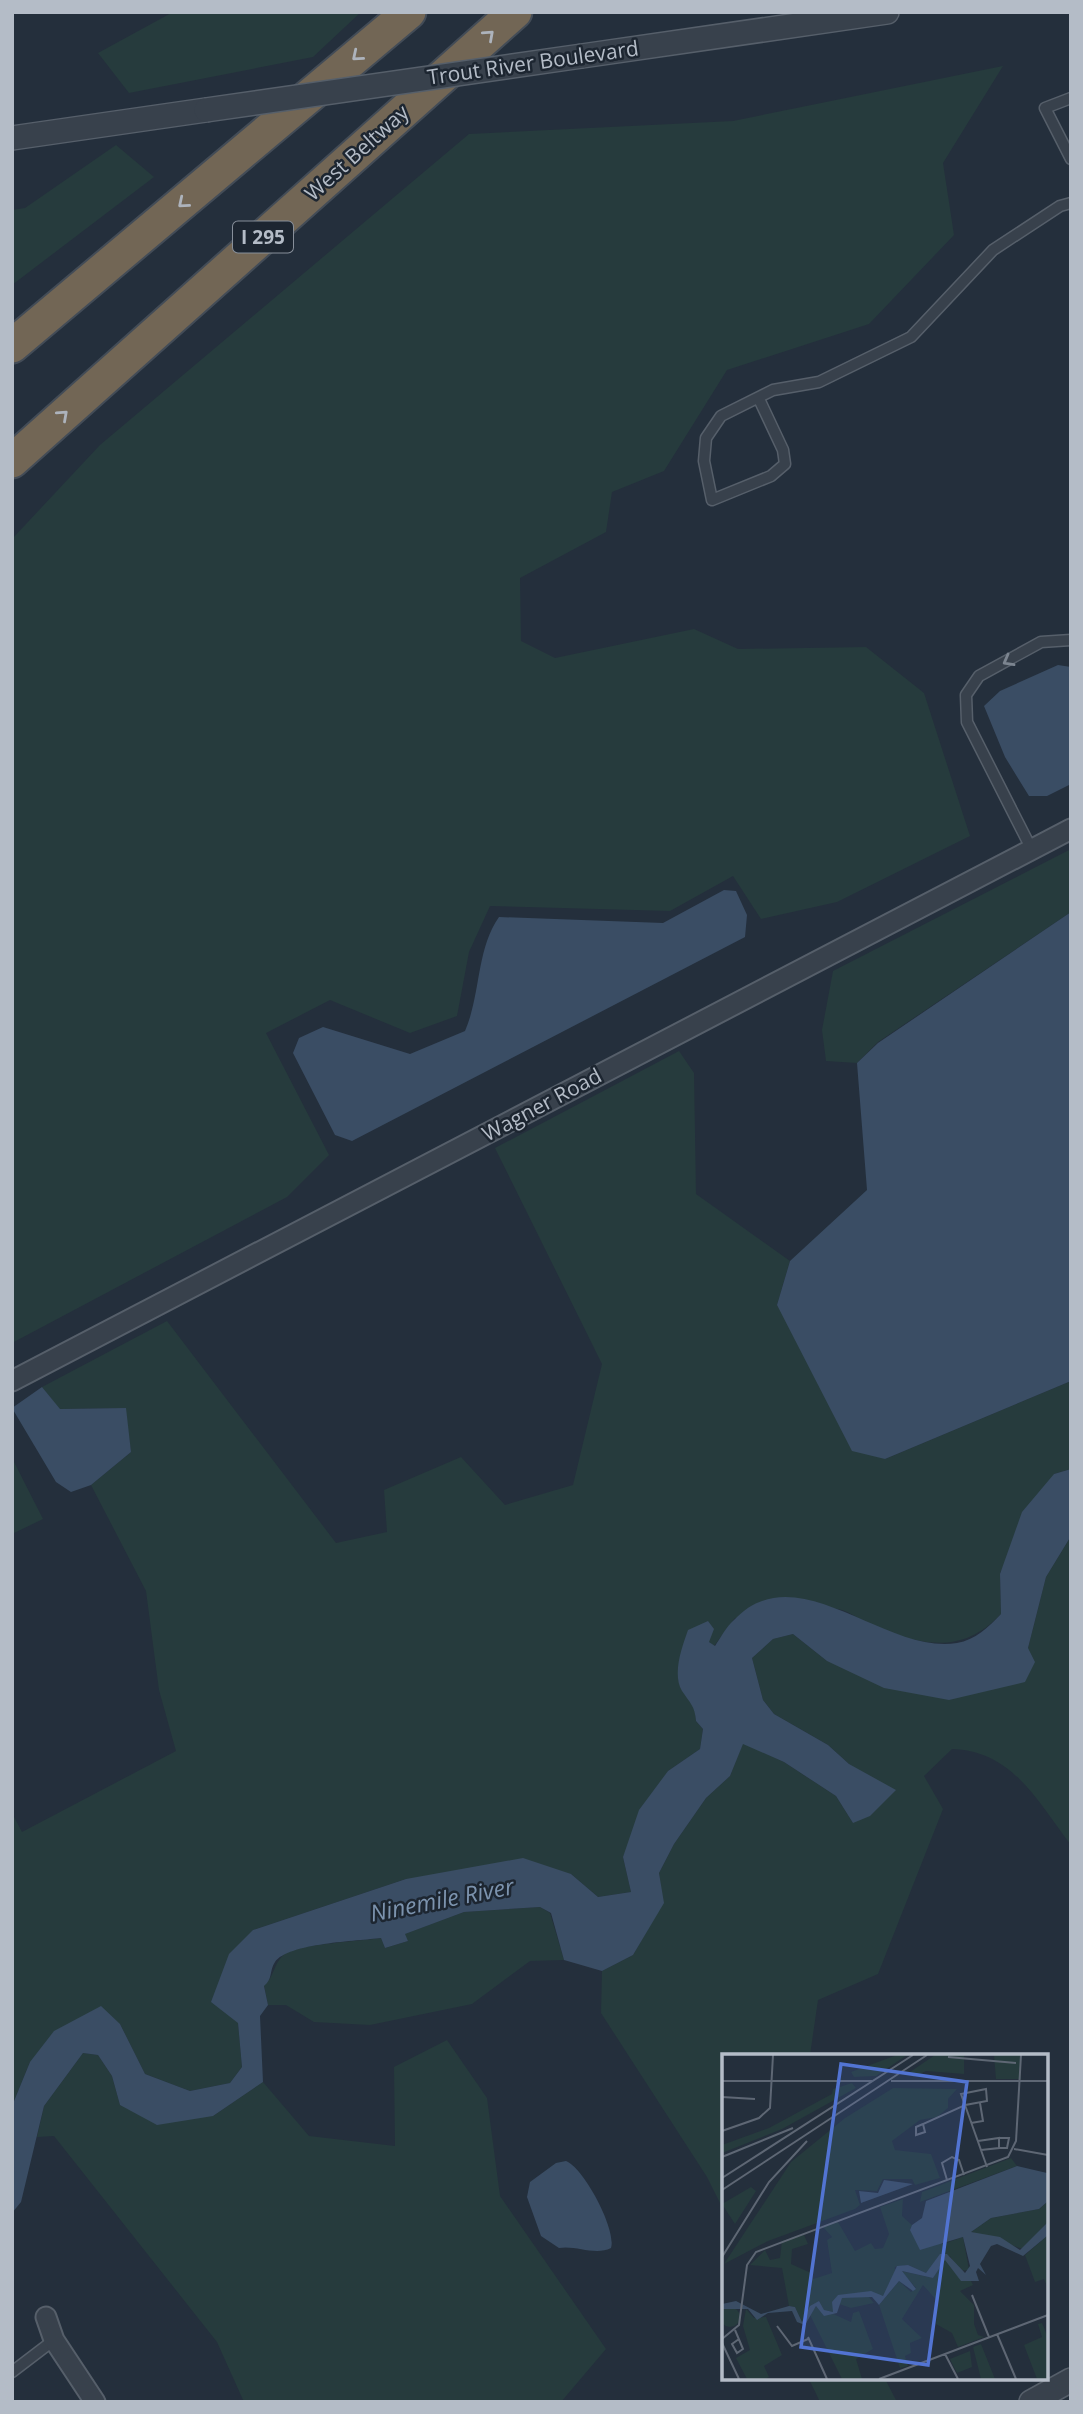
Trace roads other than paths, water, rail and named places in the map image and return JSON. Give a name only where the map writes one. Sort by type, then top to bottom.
[{"type":"highway","points":[[12,346],[409,12]]},
{"type":"highway","name":"West Beltway","points":[[12,461],[515,12]]},
{"type":"street","name":"Trout River Boulevard","points":[[12,138],[887,12]]},
{"type":"street","name":"Wagner Road","points":[[12,1381],[1071,829]]},
{"type":"street","points":[[46,2317],[54,2340],[95,2402]]},
{"type":"street","points":[[1043,2399],[1071,2380]]},
{"type":"lane","points":[[1071,99],[1045,108],[1071,159]]},
{"type":"lane","points":[[759,399],[783,450],[785,464],[771,476],[712,500],[704,461],[706,438],[721,416],[759,399],[772,390],[819,383],[911,337],[993,250],[1060,206],[1071,203]]},
{"type":"lane","points":[[1032,850],[967,722],[965,695],[979,676],[1041,642],[1071,640]]},
{"type":"lane","points":[[12,2372],[54,2340]]},
{"type":"water","points":[[1058,665],[1071,667],[1071,784],[1047,796],[1029,796],[1005,757],[984,706],[1000,691]]},
{"type":"water","points":[[724,890],[736,891],[747,915],[745,937],[352,1141],[335,1135],[293,1053],[299,1038],[323,1027],[410,1054],[465,1031],[486,944],[499,917],[663,923]]},
{"type":"water","points":[[1071,912],[1071,1381],[885,1459],[852,1451],[777,1305],[790,1261],[867,1190],[857,1063],[878,1043]]},
{"type":"water","points":[[42,1387],[60,1409],[126,1408],[131,1452],[91,1485],[71,1492],[56,1482],[12,1408]]},
{"type":"water","name":"Ninemile River","points":[[1071,1469],[1071,1536],[1046,1577],[1028,1648],[1035,1662],[1025,1682],[949,1700],[884,1688],[827,1661],[793,1634],[773,1639],[752,1658],[763,1700],[774,1714],[828,1745],[849,1764],[896,1790],[870,1816],[853,1823],[836,1796],[784,1762],[743,1744],[730,1776],[706,1798],[674,1844],[659,1873],[664,1903],[633,1955],[602,1971],[564,1960],[551,1913],[540,1907],[464,1912],[405,1934],[408,1941],[385,1948],[381,1938],[308,1947],[282,1956],[275,1962],[269,1981],[264,1986],[268,2005],[260,2016],[263,2082],[213,2116],[157,2125],[120,2105],[112,2076],[98,2055],[83,2053],[44,2106],[21,2202],[12,2213],[12,2106],[30,2062],[54,2031],[101,2006],[120,2024],[145,2074],[190,2091],[230,2083],[242,2067],[238,2023],[211,2002],[229,1954],[253,1930],[406,1879],[523,1858],[571,1874],[598,1897],[631,1892],[623,1857],[639,1810],[668,1771],[700,1749],[703,1729],[696,1721],[693,1708],[682,1691],[678,1677],[679,1660],[688,1630],[708,1621],[714,1629],[709,1642],[715,1646],[731,1623],[759,1602],[785,1597],[813,1601],[900,1635],[929,1643],[957,1643],[970,1639],[987,1628],[1001,1614],[1000,1574],[1022,1512],[1054,1474]]},
{"type":"water","points":[[566,2161],[581,2175],[598,2200],[612,2239],[611,2248],[592,2251],[559,2248],[541,2236],[527,2197],[530,2182],[556,2163]]}]
